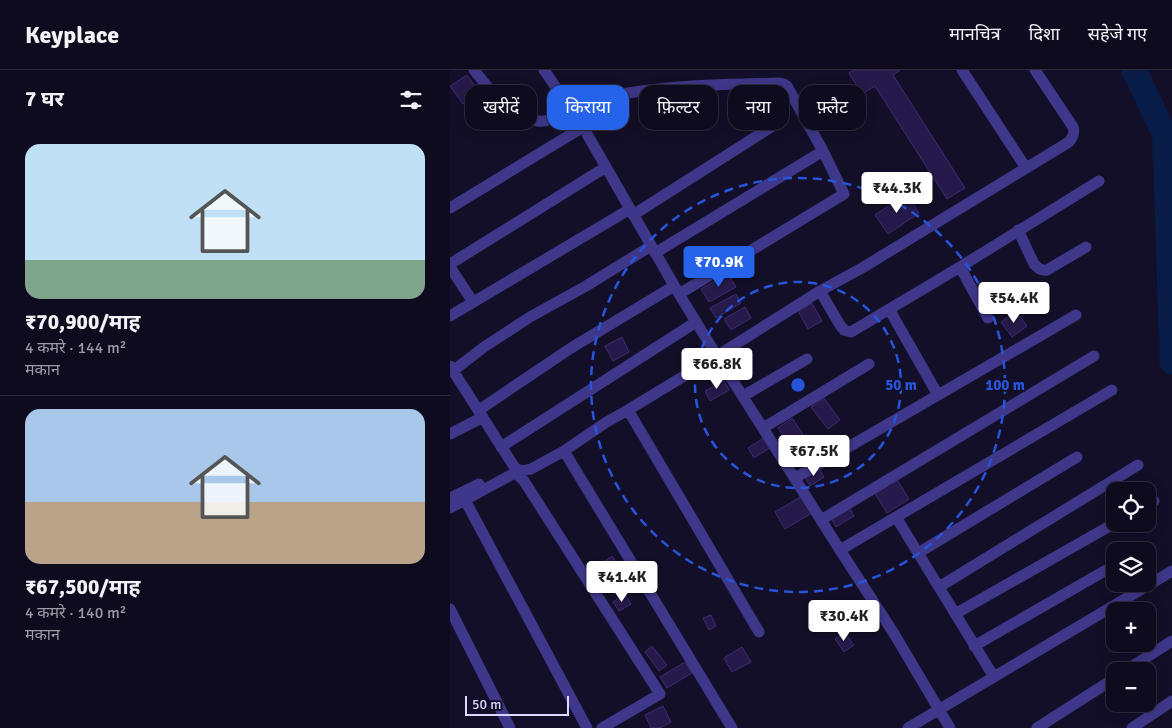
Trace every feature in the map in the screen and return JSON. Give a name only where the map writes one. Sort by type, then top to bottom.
[{"type":"street","points":[[474,70],[498,99],[524,118],[547,121]]},
{"type":"street","points":[[544,70],[554,85]]},
{"type":"street","points":[[962,70],[1026,168]]},
{"type":"street","points":[[823,151],[530,317],[452,369],[515,468],[522,471],[531,468],[564,451],[605,423],[717,356],[820,291],[862,268],[1069,142],[1074,131],[1073,127],[1035,70]]},
{"type":"street","points":[[450,434],[481,414],[535,371],[571,348],[677,290],[844,194],[793,95],[784,84],[686,86],[629,94]]},
{"type":"street","points":[[450,208],[578,130]]},
{"type":"street","points":[[585,130],[696,322],[893,632],[950,728]]},
{"type":"street","points":[[450,316],[632,212],[766,130]]},
{"type":"street","points":[[472,302],[450,266],[606,167]]},
{"type":"street","points":[[820,291],[840,325],[844,330],[851,332],[1099,181]]},
{"type":"street","points":[[1018,230],[1034,264],[1043,271],[1086,246]]},
{"type":"street","points":[[960,266],[988,318]]},
{"type":"street","points":[[889,309],[938,395]]},
{"type":"street","points":[[794,478],[1076,315]]},
{"type":"street","points":[[501,446],[696,322]]},
{"type":"street","points":[[821,520],[1094,356]]},
{"type":"street","points":[[743,396],[807,359]]},
{"type":"street","points":[[763,428],[869,364]]},
{"type":"street","points":[[840,550],[1112,390]]},
{"type":"street","points":[[628,410],[758,632]]},
{"type":"street","points":[[564,451],[732,728]]},
{"type":"street","points":[[918,553],[1077,456]]},
{"type":"street","points":[[939,588],[1138,465]]},
{"type":"street","points":[[450,498],[500,473],[515,468]]},
{"type":"street","points":[[450,508],[513,474],[517,474],[524,482],[660,694],[602,728]]},
{"type":"street","points":[[465,500],[587,728]]},
{"type":"street","points":[[896,517],[994,677]]},
{"type":"street","points":[[955,614],[1106,528]]},
{"type":"street","points":[[974,646],[1106,570]]},
{"type":"street","points":[[908,728],[1172,571]]},
{"type":"street","points":[[450,609],[510,728]]},
{"type":"street","points":[[1139,662],[1172,641]]},
{"type":"street","points":[[1036,728],[1106,684]]},
{"type":"street","points":[[1132,728],[1172,701]]},
{"type":"building","points":[[853,70],[900,70],[893,75],[965,188],[947,199],[875,86],[866,92],[866,85],[856,85],[849,73]]},
{"type":"building","points":[[467,75],[474,85],[465,85],[465,102],[463,104],[450,86]]},
{"type":"building","points":[[906,194],[919,213],[888,234],[875,215]]},
{"type":"building","points":[[728,274],[736,287],[709,302],[701,289]]},
{"type":"building","points":[[736,294],[741,303],[716,318],[710,308]]},
{"type":"building","points":[[812,303],[822,321],[808,329],[798,311]]},
{"type":"building","points":[[745,307],[751,318],[731,330],[724,319]]},
{"type":"building","points":[[1016,311],[1027,326],[1012,337],[1001,322]]},
{"type":"building","points":[[622,337],[629,352],[613,361],[605,346]]},
{"type":"building","points":[[724,380],[729,390],[710,401],[705,391]]},
{"type":"building","points":[[824,398],[840,420],[828,429],[811,407]]},
{"type":"building","points":[[792,418],[809,443],[795,452],[778,428]]},
{"type":"building","points":[[765,437],[771,447],[754,458],[748,448]]},
{"type":"building","points":[[819,469],[824,477],[810,486],[805,477]]},
{"type":"building","points":[[896,478],[909,499],[887,513],[874,492]]},
{"type":"building","points":[[802,496],[812,513],[785,529],[775,512]]},
{"type":"building","points":[[848,505],[854,516],[836,527],[830,516]]},
{"type":"building","points":[[612,556],[619,566],[603,577],[596,567]]},
{"type":"building","points":[[625,594],[631,604],[619,611],[613,602]]},
{"type":"building","points":[[711,615],[716,626],[709,630],[703,618]]},
{"type":"building","points":[[845,633],[854,645],[844,652],[835,639]]},
{"type":"building","points":[[652,646],[667,665],[659,671],[645,652]]},
{"type":"building","points":[[742,647],[751,662],[732,672],[724,658]]},
{"type":"building","points":[[685,662],[692,673],[667,688],[660,677]]},
{"type":"building","points":[[663,706],[671,722],[660,728],[651,728],[645,715]]},
{"type":"waterway","points":[[1134,70],[1165,135],[1172,362]]}]
